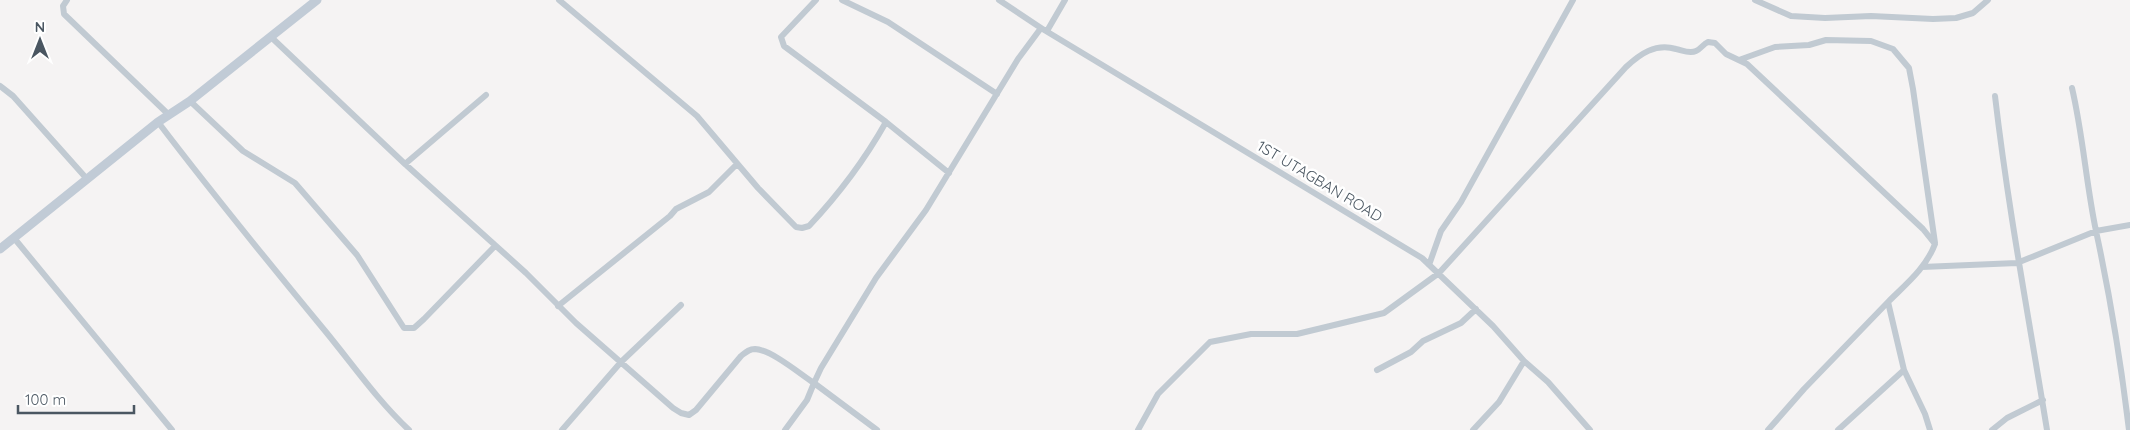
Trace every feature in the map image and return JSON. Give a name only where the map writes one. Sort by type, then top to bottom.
[{"type":"main road","points":[[0,249],[168,114],[190,101],[317,0]]},
{"type":"street","points":[[67,0],[63,6],[68,17],[168,114]]},
{"type":"street","points":[[559,0],[697,116],[738,164],[796,226],[802,228],[808,226],[840,193],[875,142],[886,122]]},
{"type":"street","points":[[816,0],[781,37],[784,46],[886,122],[948,173]]},
{"type":"street","points":[[842,0],[888,22],[997,94]]},
{"type":"street","name":"1ST UTAGBAN ROAD","points":[[999,0],[1044,30],[1422,258],[1476,309],[1524,360],[1548,382],[1590,430]]},
{"type":"street","points":[[785,430],[807,400],[821,368],[876,278],[926,210],[1018,59],[1044,30],[1065,0]]},
{"type":"street","points":[[1429,265],[1441,231],[1466,194],[1573,0]]},
{"type":"street","points":[[1754,0],[1791,16],[1824,18],[1871,16],[1933,19],[1956,18],[1973,12],[1988,0]]},
{"type":"street","points":[[271,37],[405,164],[526,273],[576,323],[672,408],[689,415],[696,410],[741,356],[748,350],[757,349],[766,352],[814,383],[877,430]]},
{"type":"street","points":[[1739,60],[1775,47],[1809,45],[1826,40],[1870,41],[1893,49],[1909,68],[1935,244],[1931,256],[1922,268],[1804,388],[1768,430]]},
{"type":"street","points":[[1138,430],[1158,394],[1210,342],[1251,334],[1297,334],[1384,313],[1439,273],[1626,67],[1640,54],[1655,49],[1664,48],[1695,52],[1708,42],[1715,43],[1726,54],[1747,64],[1924,229],[1935,244]]},
{"type":"street","points":[[0,86],[13,96],[87,179]]},
{"type":"street","points":[[2072,88],[2079,119],[2096,231],[2106,276],[2129,430]]},
{"type":"street","points":[[405,164],[486,95]]},
{"type":"street","points":[[1995,96],[2017,262],[2047,430]]},
{"type":"street","points":[[190,101],[242,151],[295,183],[357,255],[404,328],[414,328],[424,320],[495,246]]},
{"type":"street","points":[[158,122],[229,214],[386,408],[410,430]]},
{"type":"street","points":[[558,306],[670,216],[676,209],[710,192],[738,164]]},
{"type":"street","points":[[1922,268],[2017,262],[2096,231],[2130,225]]},
{"type":"street","points":[[14,238],[172,430]]},
{"type":"street","points":[[1888,302],[1904,370],[1925,414],[1930,430]]},
{"type":"street","points":[[562,430],[621,362],[681,305]]},
{"type":"street","points":[[1377,370],[1411,352],[1423,341],[1461,323],[1476,309]]},
{"type":"street","points":[[1473,430],[1499,402],[1524,360]]},
{"type":"street","points":[[1838,430],[1904,370]]},
{"type":"street","points":[[1992,430],[2007,418],[2043,400]]},
{"type":"street","points":[[1578,430],[1584,424]]}]
